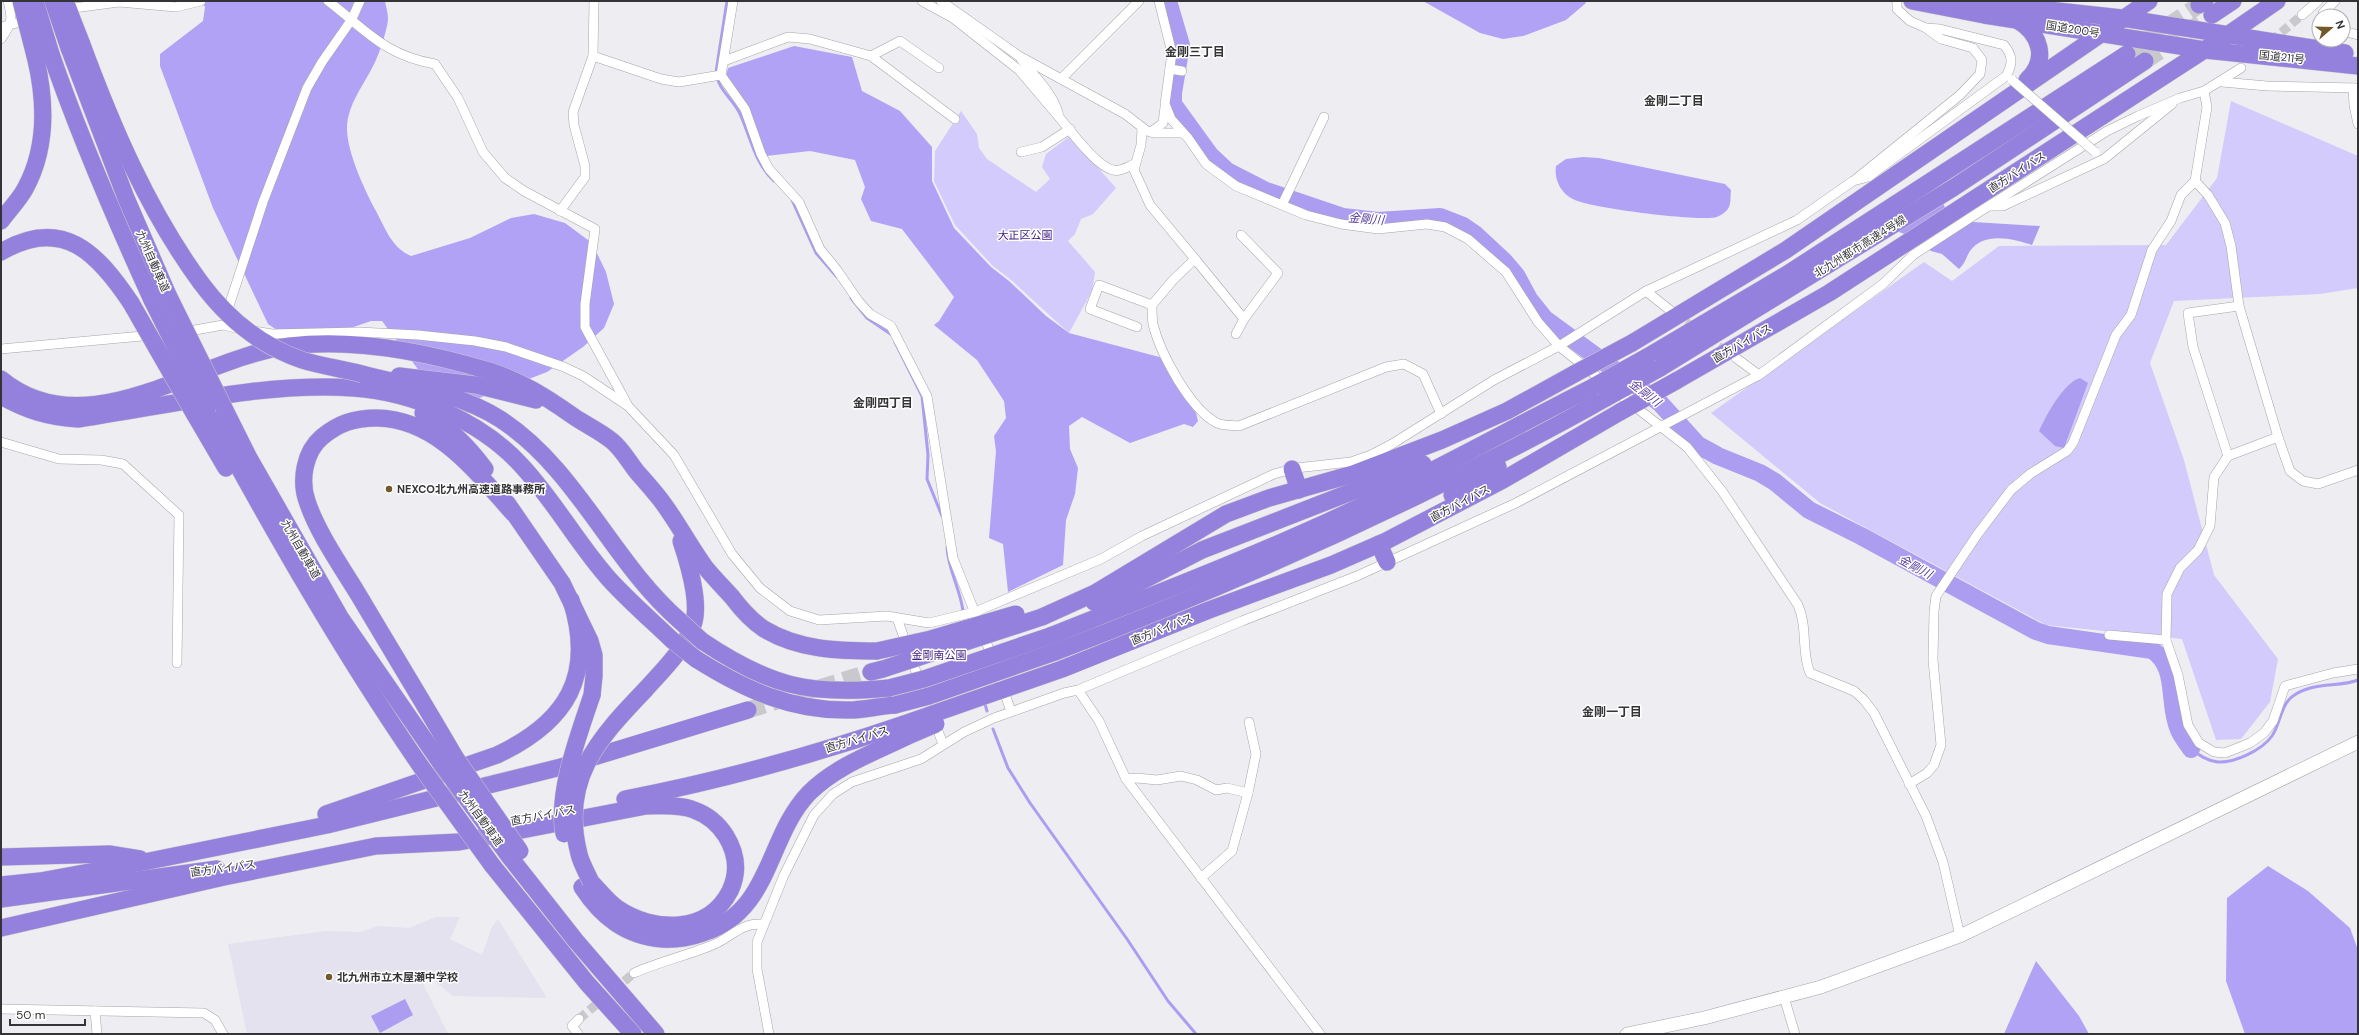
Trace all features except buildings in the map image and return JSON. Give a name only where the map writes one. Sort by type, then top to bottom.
[{"type":"highway","points":[[1,221],[24,190],[39,154],[43,106],[44,57],[21,1]]},
{"type":"highway","name":"九州自動車道","points":[[35,1],[44,57],[70,109],[111,210],[224,408],[249,458],[340,617],[448,759]]},
{"type":"highway","name":"九州自動車道","points":[[53,1],[75,45],[126,198],[201,413],[248,505],[304,592],[336,635],[422,768],[492,865],[587,983],[633,1034]]},
{"type":"highway","name":"国道200号","points":[[1912,1],[2017,20],[2205,50]]},
{"type":"highway","name":"国道200号","points":[[1967,1],[2122,18],[2229,34]]},
{"type":"highway","points":[[877,671],[1040,612],[1088,587],[1175,535],[1250,505],[1353,474],[1442,440],[1507,410],[1632,344],[1786,250],[2010,84],[2100,33],[2149,1]]},
{"type":"highway","points":[[2205,7],[2233,1]]},
{"type":"highway","points":[[2205,50],[2277,1]]},
{"type":"highway","points":[[73,3],[75,45],[144,189],[168,234],[201,283],[230,317],[273,347],[303,360],[462,400],[499,419],[532,443],[570,483],[660,604],[702,641],[736,664],[776,681],[808,689],[851,692],[889,688],[924,679],[1050,636],[1145,598],[1349,511],[1486,444],[1562,403]]},
{"type":"highway","points":[[2010,84],[2032,76],[2038,66],[2040,54],[2034,35],[2028,26],[2017,20]]},
{"type":"highway","name":"国道211号","points":[[2229,34],[2358,56]]},
{"type":"highway","name":"国道211号","points":[[2205,50],[2358,66]]},
{"type":"highway","name":"直方バイパス","points":[[1,899],[376,846],[643,796],[719,778],[861,738],[906,730],[1209,610],[1331,565],[1379,544],[1503,480],[1829,293],[1906,251],[1958,210],[2205,50]]},
{"type":"highway","name":"北九州都市高速4号線","points":[[1562,403],[1647,358],[1789,273],[2127,54]]},
{"type":"highway","name":"北九州都市高速4号線","points":[[1568,420],[1660,368],[1953,188],[2145,61]]},
{"type":"highway","points":[[1,252],[17,243],[34,237],[56,237],[78,246],[100,263],[131,303],[201,413]]},
{"type":"highway","points":[[1,378],[15,390],[33,399],[55,404],[81,405],[116,400],[145,393],[234,360],[264,352],[289,346],[319,344],[392,349],[488,371],[515,380],[553,400],[573,416],[613,442],[660,499],[706,567],[744,612],[764,629],[799,644],[833,652],[877,650],[931,639],[1040,612],[1059,610],[1095,602],[1119,593],[1202,550],[1406,471],[1513,422],[1562,403]]},
{"type":"highway","points":[[362,374],[414,376],[476,385],[527,396],[573,416]]},
{"type":"highway","points":[[317,388],[397,404],[420,411],[442,424],[469,448],[562,582],[590,641],[594,655],[592,695],[578,737],[563,806],[563,828],[569,858],[587,884],[604,915],[623,929],[648,938],[672,940],[692,937],[729,922],[754,894],[795,810],[810,793],[827,777],[906,730]]},
{"type":"highway","points":[[1,396],[24,409],[53,417],[78,419],[254,391],[353,388],[408,399],[461,418],[491,437],[521,465],[609,579],[672,640],[696,659],[733,682],[771,699],[812,707],[852,710],[895,705],[929,696],[1055,652],[1153,615],[1262,568],[1366,520],[1568,420]]},
{"type":"highway","points":[[513,513],[471,466],[426,430],[406,421],[367,418],[349,420],[333,428],[317,441],[308,457],[303,486],[307,502],[328,544],[448,759],[514,854],[658,1034]]},
{"type":"highway","points":[[1209,610],[1421,514],[1502,465],[1568,420]]},
{"type":"highway","points":[[1292,469],[1299,490]]},
{"type":"highway","points":[[1,928],[224,877],[376,846],[459,842],[646,806],[670,805],[694,810],[719,825],[731,844],[737,862],[735,881],[726,900],[712,914],[697,922],[663,926],[640,921],[616,908],[587,884],[579,855],[574,824],[576,792],[584,766],[599,740],[676,656],[693,625],[694,597],[690,570],[679,535],[660,499]]},
{"type":"highway","points":[[1059,610],[1101,589],[1212,521]]},
{"type":"highway","points":[[1379,544],[1387,562]]},
{"type":"highway","points":[[1,857],[109,854],[149,861],[194,846],[283,827],[342,809],[497,755],[523,743],[544,728],[563,707],[575,681],[580,660],[580,636],[571,600]]},
{"type":"highway","name":"直方バイパス","points":[[1,885],[40,881],[149,861],[327,825],[562,767],[748,710]]},
{"type":"street","points":[[1,39],[11,24],[12,16],[8,1]]},
{"type":"street","points":[[1,27],[73,3],[119,2],[176,7],[201,1]]},
{"type":"street","points":[[328,1],[352,19],[374,40],[398,53],[435,64],[458,98],[469,124],[488,158],[505,178],[560,211],[595,229],[585,304],[585,327],[628,406]]},
{"type":"street","points":[[223,325],[264,202],[307,88],[322,62],[352,19],[360,1]]},
{"type":"street","points":[[560,211],[585,177],[585,166],[574,125],[573,112],[594,56],[594,1]]},
{"type":"street","points":[[733,1],[721,75],[745,109],[761,154],[769,169],[792,192],[799,202],[820,249],[870,314],[891,326],[927,396],[953,558],[975,612],[1011,711]]},
{"type":"street","points":[[922,1],[953,18],[1019,70],[1058,117],[1097,160],[1112,170],[1120,170],[1134,164]]},
{"type":"street","points":[[941,1],[1019,56],[1125,114],[1146,130],[1182,133]]},
{"type":"street","points":[[1061,79],[1139,1]]},
{"type":"street","points":[[1146,130],[1163,123],[1172,53],[1170,40],[1159,1]]},
{"type":"street","points":[[1,349],[120,339],[223,325],[272,334],[359,332],[418,335],[506,347],[564,367],[583,376],[628,406],[674,455],[732,554],[760,588],[790,611],[819,620],[887,616],[929,624],[975,612],[1101,559],[1142,536],[1274,474],[1292,469],[1351,462],[1371,455],[1441,414],[1494,380],[1559,346],[1646,291],[1797,220],[1853,181],[1930,121],[1980,74],[1982,60],[1973,48],[1962,43],[1941,40],[1926,28],[1910,21],[1898,9],[1897,1]]},
{"type":"street","points":[[2302,14],[2318,1]]},
{"type":"street","points":[[1926,28],[1940,29],[2004,45],[2010,52],[2012,66],[2010,84]]},
{"type":"street","points":[[724,61],[788,37],[798,37],[871,56],[956,119]]},
{"type":"street","points":[[871,56],[900,41],[939,68]]},
{"type":"street","points":[[594,56],[661,79],[679,82],[721,75]]},
{"type":"street","points":[[1019,56],[1052,100],[1058,110],[1058,117]]},
{"type":"street","points":[[1170,69],[1182,71]]},
{"type":"street","points":[[768,1034],[757,969],[757,942],[762,924],[784,875],[814,815],[833,794],[852,782],[921,759],[964,732],[1011,711],[1078,690],[1387,562],[1516,503],[1759,375],[1883,284],[1906,251],[1990,206],[2107,132],[2138,116],[2180,98],[2204,91],[2222,82],[2237,70],[2246,85]]},
{"type":"street","points":[[2222,82],[2246,85],[2356,88],[2354,105],[2358,124]]},
{"type":"street","points":[[2010,84],[2104,159]]},
{"type":"street","points":[[1853,181],[1868,177],[2010,84]]},
{"type":"street","points":[[1909,784],[1927,773],[1934,764],[1941,745],[1933,660],[1934,611],[1936,596],[1977,535],[2014,487],[2038,469],[2067,452],[2073,444],[2116,335],[2131,315],[2152,250],[2171,221],[2181,195],[2195,181],[2208,107],[2204,91]]},
{"type":"street","points":[[1990,206],[2003,206],[2104,159],[2180,98]]},
{"type":"street","points":[[1165,104],[1171,119],[1206,164],[1236,186],[1313,217],[1378,229],[1427,224],[1445,227],[1468,239],[1506,272],[1538,322],[1559,346],[1687,447],[1722,491],[1798,606],[1804,623],[1806,658],[1810,673],[1854,691],[1864,700],[1874,713],[1926,816],[1944,862],[1960,936]]},
{"type":"street","points":[[1282,205],[1324,116]]},
{"type":"street","points":[[1021,152],[1042,147],[1070,129]]},
{"type":"street","points":[[1146,130],[1139,154],[1134,164],[1134,170],[1150,205],[1244,319]]},
{"type":"street","points":[[2195,181],[2208,195],[2225,224],[2231,246],[2239,306],[2278,437],[2290,471],[2303,481],[2318,484],[2358,470]]},
{"type":"street","points":[[1236,334],[1244,319],[1278,273],[1241,234]]},
{"type":"street","points":[[1195,259],[1173,280],[1152,305],[1153,323],[1166,355],[1180,382],[1200,409],[1218,424],[1239,426],[1386,367],[1404,364],[1423,374],[1441,414]]},
{"type":"street","points":[[1137,327],[1090,309],[1099,285],[1152,305]]},
{"type":"street","points":[[1646,291],[1671,311]]},
{"type":"street","points":[[2228,456],[2193,347],[2188,313],[2239,306]]},
{"type":"street","points":[[1736,358],[1759,375]]},
{"type":"street","points":[[2278,437],[2228,456],[2214,477],[2210,526],[2198,550],[2180,568],[2167,594],[2166,640],[2178,675],[2188,725],[2199,743],[2214,752],[2225,752],[2250,743],[2264,733],[2273,721],[2285,686],[2333,673],[2358,669]]},
{"type":"street","points":[[1,442],[59,459],[101,460],[123,464],[179,515],[177,663]]},
{"type":"street","points":[[897,618],[943,744]]},
{"type":"street","points":[[2109,635],[2166,640]]},
{"type":"street","points":[[1078,690],[1099,721],[1126,779],[1320,1034]]},
{"type":"street","points":[[1201,878],[1232,851],[1248,793],[1256,754],[1249,722]]},
{"type":"street","points":[[1627,1034],[1704,1018],[1821,987],[1960,936],[2358,742]]},
{"type":"street","points":[[1126,779],[1137,778],[1157,780],[1181,776],[1197,780],[1216,790],[1227,788],[1248,793]]},
{"type":"street","points":[[634,973],[654,964],[712,946],[750,924],[762,924]]},
{"type":"street","points":[[1784,997],[1795,1034]]},
{"type":"street","points":[[1,1009],[204,1013],[215,1020],[223,1034]]},
{"type":"street","points":[[95,1011],[97,1034]]},
{"type":"street","points":[[578,1034],[572,1026],[579,1019]]},
{"type":"shaded area","points":[[202,1],[385,1],[388,19],[387,28],[377,58],[353,103],[347,129],[350,149],[357,171],[386,231],[394,243],[411,256],[470,238],[511,218],[534,214],[565,223],[592,243],[606,272],[614,304],[604,328],[583,347],[547,372],[474,400],[420,372],[382,321],[371,321],[322,338],[296,343],[268,324],[213,208],[160,66],[160,54],[203,21],[205,7]]},
{"type":"shaded area","points":[[1423,1],[1585,1],[1586,3],[1566,20],[1523,36],[1503,39],[1480,33]]},
{"type":"shaded area","points":[[794,46],[852,57],[862,91],[900,111],[932,147],[932,181],[954,228],[991,267],[1009,281],[1046,316],[1069,333],[1163,358],[1174,383],[1196,413],[1198,421],[1193,427],[1184,424],[1130,443],[1082,417],[1069,426],[1070,449],[1078,468],[1075,494],[1066,520],[1063,565],[1008,592],[1003,544],[989,538],[996,451],[994,436],[1006,418],[1004,401],[977,360],[934,325],[939,321],[954,297],[902,229],[871,221],[861,199],[865,187],[855,160],[810,151],[766,156],[749,109],[726,76],[728,68]]},
{"type":"shaded area","points":[[1583,157],[1599,158],[1725,184],[1731,190],[1729,208],[1717,217],[1690,218],[1602,207],[1575,200],[1562,190],[1557,181],[1556,166],[1566,159]]},
{"type":"shaded area","points":[[1938,188],[1945,208],[1973,222],[2040,226],[2032,245],[2000,238],[1983,241],[1970,251],[1959,269],[1942,254],[1931,251],[1910,236],[1899,232],[1889,222]]},
{"type":"shaded area","points":[[2080,378],[2088,383],[2064,448],[2055,446],[2039,431],[2061,393],[2067,386]]},
{"type":"shaded area","points":[[2268,866],[2308,891],[2350,928],[2358,950],[2358,1034],[2245,1034],[2226,981],[2227,898]]},
{"type":"shaded area","name":"北九州市立木屋瀬中学校","points":[[436,917],[460,917],[450,939],[482,955],[492,927],[498,919],[547,998],[453,996],[427,975],[420,978],[448,1034],[247,1034],[228,944],[326,931],[361,932],[378,926],[409,928]]},
{"type":"shaded area","points":[[2036,961],[2079,1016],[2089,1034],[2004,1034]]},
{"type":"shaded area","points":[[405,999],[413,1015],[380,1033],[371,1016]]},
{"type":"green space","points":[[2231,101],[2358,156],[2358,288],[2320,294],[2174,301],[2150,363],[2184,460],[2214,575],[2278,659],[2270,702],[2241,739],[2216,740],[2182,639],[2046,625],[1820,503],[1711,413],[1924,262],[1952,281],[1999,246],[2166,245],[2217,178]]},
{"type":"green space","name":"大正区公園","points":[[961,111],[977,134],[979,148],[987,159],[1036,192],[1050,179],[1042,167],[1046,154],[1070,136],[1116,188],[1093,214],[1081,219],[1075,234],[1068,241],[1095,272],[1092,291],[1069,333],[1010,279],[993,266],[955,225],[934,181],[935,151]]},
{"type":"waterway","points":[[727,1],[716,72],[717,79],[737,108],[757,158],[767,174],[774,181]]},
{"type":"waterway","name":"金剛川","points":[[1168,1],[1181,45],[1173,93],[1173,104],[1210,155],[1227,171],[1266,191],[1343,217],[1378,221],[1440,217],[1463,226],[1476,235],[1504,261],[1516,275],[1529,299],[1545,319],[1660,403],[1698,445],[1718,456],[1760,473],[1775,482],[1809,510],[1861,536],[2036,631],[2048,635],[2152,650],[2160,657],[2166,666],[2176,720],[2180,733],[2191,749]]},
{"type":"waterway","points":[[792,200],[816,253],[837,277]]},
{"type":"waterway","points":[[851,298],[867,318],[892,335]]},
{"type":"waterway","points":[[895,342],[922,396],[928,455],[927,479],[942,516]]},
{"type":"waterway","points":[[947,547],[963,611]]},
{"type":"waterway","points":[[2191,749],[2203,757],[2218,762],[2225,762],[2248,755],[2262,746],[2272,736],[2283,709],[2293,696],[2309,688],[2342,684],[2358,680]]},
{"type":"waterway","points":[[984,701],[987,711]]},
{"type":"waterway","points":[[993,729],[1008,768],[1030,803],[1127,939],[1168,1001],[1196,1034]]},
{"type":"tunnel","points":[[2127,54],[2199,5]]},
{"type":"tunnel","points":[[2145,61],[2212,15]]},
{"type":"tunnel","points":[[2271,41],[2302,15]]},
{"type":"tunnel","points":[[1675,314],[1729,354]]},
{"type":"tunnel","points":[[748,710],[871,672]]},
{"type":"tunnel","points":[[614,990],[634,973]]},
{"type":"tunnel","points":[[579,1019],[604,998]]},
{"type":"place","name":"NEXCO北九州高速道路事務所","points":[[389,489]]},
{"type":"place","name":"北九州市立木屋瀬中学校","points":[[329,977]]},
{"type":"district","name":"金剛三丁目","points":[[1195,52]]},
{"type":"district","name":"金剛二丁目","points":[[1674,101]]},
{"type":"district","name":"金剛四丁目","points":[[883,403]]},
{"type":"district","name":"金剛一丁目","points":[[1612,712]]},
{"type":"park label","name":"金剛南公園","points":[[939,655]]}]
